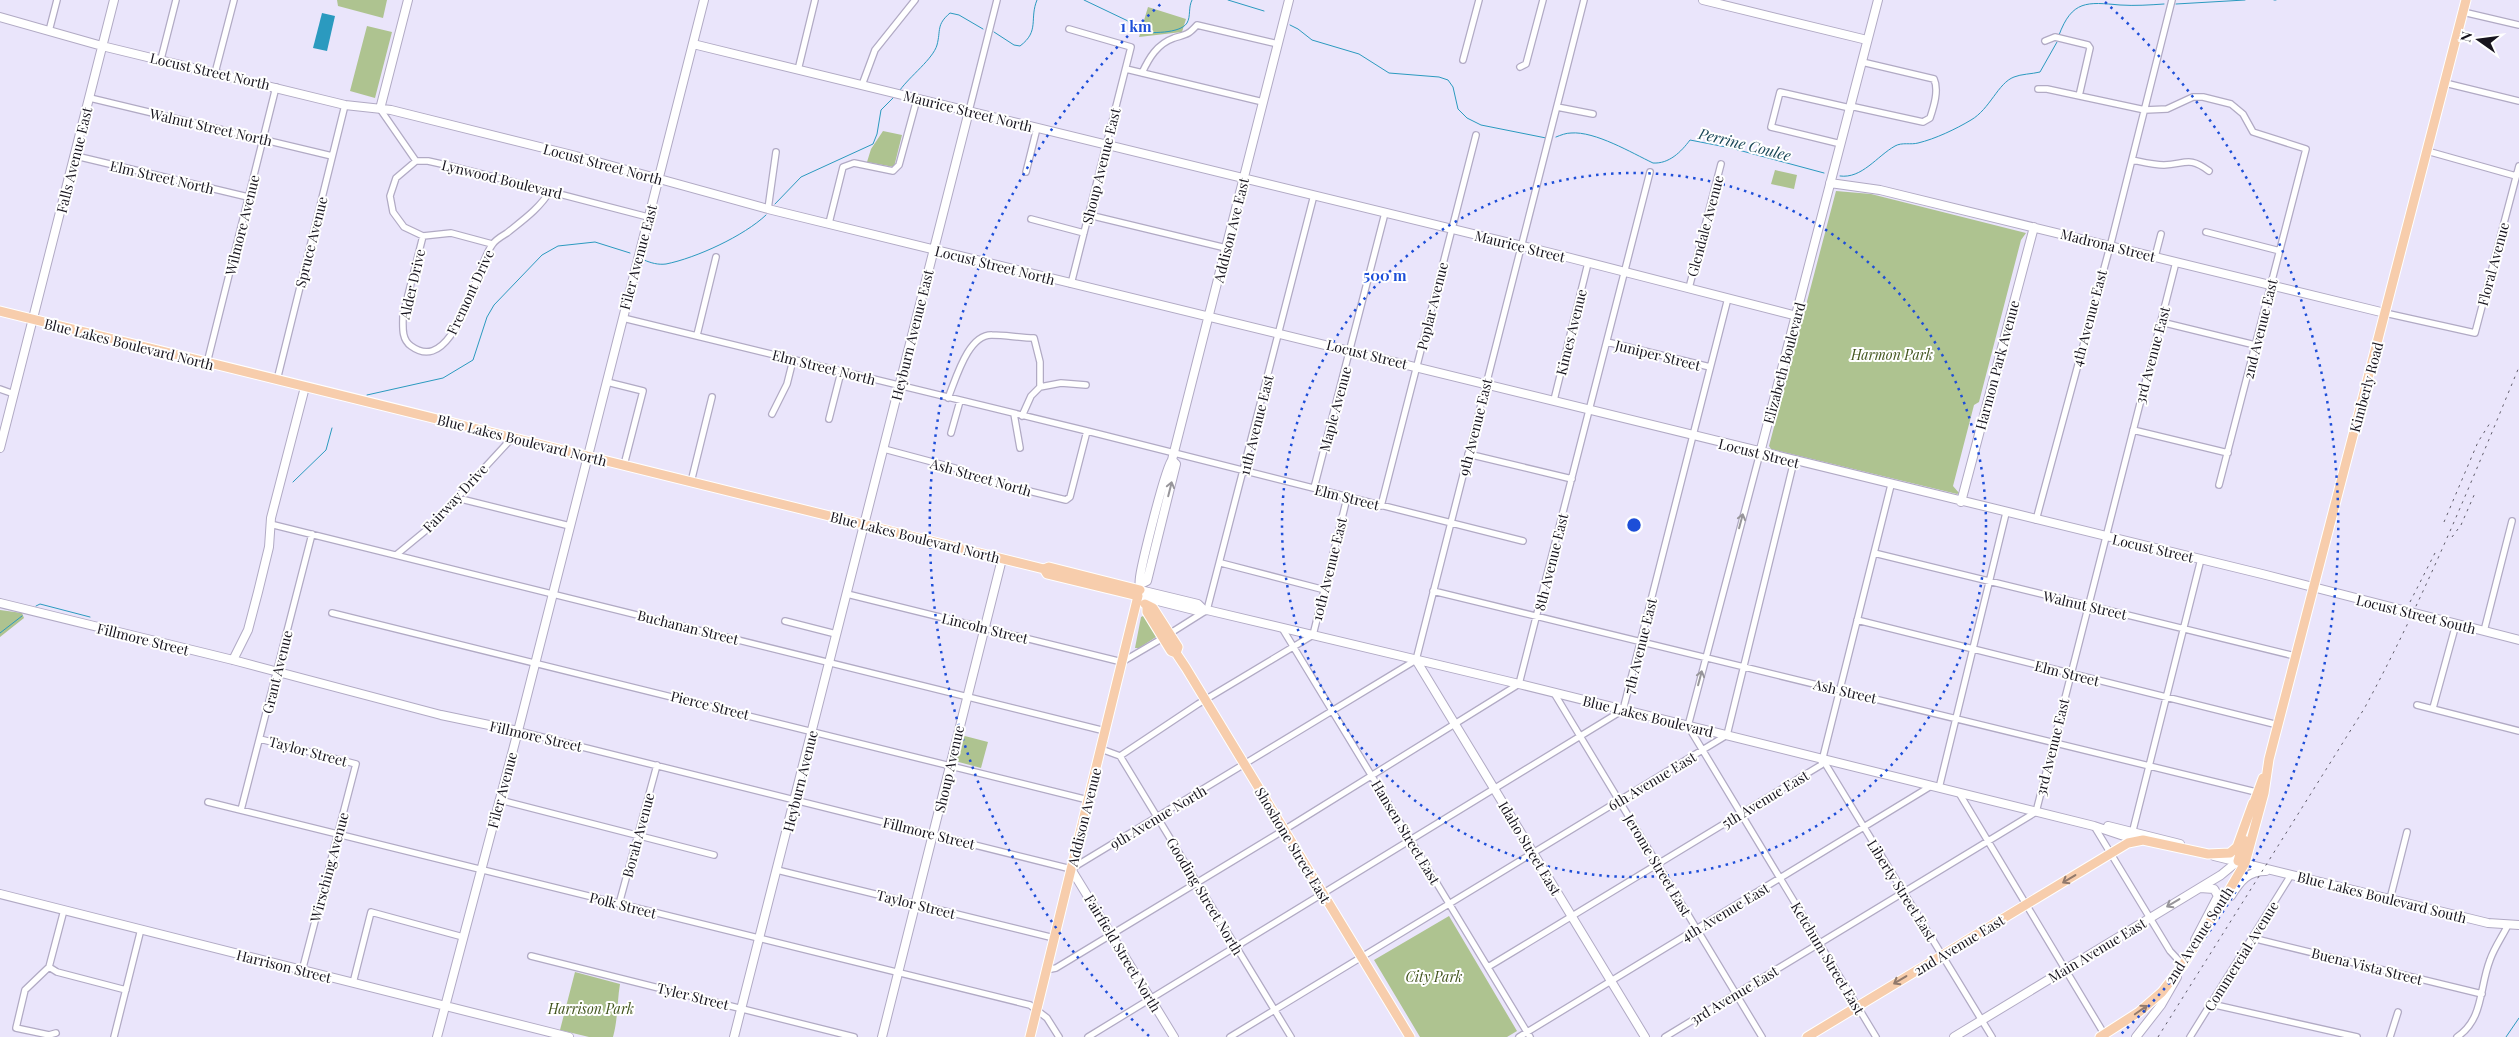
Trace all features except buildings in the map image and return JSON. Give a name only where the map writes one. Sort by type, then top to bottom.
[{"type":"main road","name":"Kimberly Road","points":[[2242,862],[2264,793],[2265,774],[2295,656],[2466,0]]},
{"type":"main road","name":"Blue Lakes Boulevard North","points":[[0,312],[866,524],[1044,569],[1047,574],[1140,590]]},
{"type":"main road","name":"Shoshone Street East","points":[[1140,590],[1147,607],[1153,608],[1166,636],[1178,647],[1176,653],[1410,1037]]},
{"type":"main road","name":"Addison Avenue","points":[[1030,1037],[1140,590]]},
{"type":"main road","name":"Kimberly Road","points":[[2242,862],[2256,792],[2265,774]]},
{"type":"main road","points":[[2132,839],[2151,841],[2204,853],[2230,853],[2237,847],[2254,804]]},
{"type":"main road","name":"2nd Avenue East","points":[[1807,1037],[2111,854],[2132,839]]},
{"type":"main road","name":"2nd Avenue South","points":[[2104,1036],[2149,1004],[2184,963],[2242,862]]},
{"type":"street","points":[[49,31],[57,0]]},
{"type":"street","name":"Falls Avenue East","points":[[0,448],[76,156],[114,0]]},
{"type":"street","points":[[161,59],[176,0]]},
{"type":"street","points":[[215,73],[234,0]]},
{"type":"street","points":[[408,0],[380,109],[385,119],[416,161]]},
{"type":"street","name":"Filer Avenue East","points":[[588,456],[704,0]]},
{"type":"street","points":[[798,70],[815,0]]},
{"type":"street","points":[[862,85],[875,50],[915,0]]},
{"type":"street","name":"Heyburn Avenue East","points":[[866,524],[933,249],[997,0]]},
{"type":"street","name":"Addison Ave East","points":[[1140,590],[1147,581],[1176,464],[1172,456],[1289,0]]},
{"type":"street","points":[[1463,60],[1479,0]]},
{"type":"street","points":[[1520,67],[1526,64],[1544,0]]},
{"type":"street","name":"9th Avenue East","points":[[1416,660],[1584,0]]},
{"type":"street","points":[[1703,0],[1867,40]]},
{"type":"street","name":"Elizabeth Boulevard","points":[[1688,726],[1797,316],[1878,0]]},
{"type":"street","name":"4th Avenue East","points":[[2036,520],[2132,160],[2172,0]]},
{"type":"street","points":[[2463,12],[2519,26]]},
{"type":"street","name":"Locust Street North","points":[[0,17],[102,46],[346,104],[391,110],[768,209],[1071,284],[1208,315]]},
{"type":"street","points":[[1142,73],[1149,58],[1158,47],[1172,39],[1190,34],[1197,24],[1278,44]]},
{"type":"street","name":"Shoup Avenue East","points":[[1069,29],[1131,48],[1071,284]]},
{"type":"street","points":[[2045,40],[2055,37],[2088,45],[2090,48],[2079,96]]},
{"type":"street","name":"Maurice Street North","points":[[692,44],[1244,178]]},
{"type":"street","points":[[1840,144],[1771,127],[1774,109],[1780,92],[1923,122],[1930,118],[1937,85],[1934,78],[1862,62]]},
{"type":"street","points":[[1126,69],[1263,102]]},
{"type":"street","points":[[2445,83],[2519,101]]},
{"type":"street","name":"Wilmore Avenue","points":[[207,363],[276,87]]},
{"type":"street","points":[[2038,89],[2047,88],[2145,110]]},
{"type":"street","name":"2nd Avenue East","points":[[2145,110],[2167,110],[2194,97],[2203,97],[2231,104],[2243,114],[2253,132],[2306,149],[2220,485]]},
{"type":"street","name":"Walnut Street North","points":[[90,98],[332,156]]},
{"type":"street","points":[[829,223],[843,167],[854,163],[893,171],[899,165],[917,99]]},
{"type":"street","name":"Spruce Avenue","points":[[277,380],[346,104]]},
{"type":"street","points":[[1557,107],[1593,114]]},
{"type":"street","points":[[1026,172],[1037,128]]},
{"type":"street","name":"Poplar Avenue","points":[[1381,506],[1476,135]]},
{"type":"street","points":[[2427,151],[2516,176]]},
{"type":"street","points":[[768,209],[776,152]]},
{"type":"street","name":"Elm Street North","points":[[76,156],[248,197]]},
{"type":"street","points":[[2132,160],[2163,165],[2191,160],[2209,171]]},
{"type":"street","name":"Lynwood Boulevard","points":[[416,161],[428,161],[648,217]]},
{"type":"street","name":"Alder Drive","points":[[416,161],[396,178],[390,196],[390,204],[404,227],[423,236],[403,315],[402,327],[407,344],[421,352],[434,352]]},
{"type":"street","name":"Glendale Avenue","points":[[1689,288],[1721,164]]},
{"type":"street","name":"Floral Avenue","points":[[2385,313],[2475,333],[2519,166]]},
{"type":"street","name":"8th Avenue East","points":[[1519,684],[1538,617],[1650,172]]},
{"type":"street","name":"Maurice Street","points":[[1244,178],[1797,316]]},
{"type":"street","name":"Madrona Street","points":[[1830,184],[1880,190],[2385,313]]},
{"type":"street","name":"Fremont Drive","points":[[434,352],[444,344],[465,308],[492,244],[542,204],[550,191]]},
{"type":"street","name":"11th Avenue East","points":[[1205,610],[1221,563],[1314,195]]},
{"type":"street","name":"Maple Avenue","points":[[1314,488],[1385,213]]},
{"type":"street","points":[[1089,215],[1226,248]]},
{"type":"street","points":[[1031,219],[1084,233]]},
{"type":"street","name":"Harmon Park Avenue","points":[[1961,502],[2034,228]]},
{"type":"street","points":[[2206,232],[2280,251]]},
{"type":"street","points":[[423,236],[451,234],[492,244]]},
{"type":"street","points":[[2155,257],[2161,234]]},
{"type":"street","points":[[697,335],[716,257]]},
{"type":"street","name":"3rd Avenue East","points":[[1665,1037],[1988,839],[2036,812],[2176,262]]},
{"type":"street","name":"Kimes Avenue","points":[[1554,400],[1588,263]]},
{"type":"street","name":"7th Avenue East","points":[[1088,1037],[1623,710],[1728,298]]},
{"type":"street","name":"Locust Street","points":[[1208,315],[1554,400],[1590,411],[2201,559],[2313,588]]},
{"type":"street","name":"Elm Street North","points":[[622,318],[1087,431],[1172,456]]},
{"type":"street","points":[[2161,322],[2255,345]]},
{"type":"street","points":[[948,398],[974,341],[990,335],[1034,338],[1040,362],[1040,387]]},
{"type":"street","name":"Juniper Street","points":[[1607,342],[1710,367]]},
{"type":"street","points":[[772,414],[787,384],[793,360]]},
{"type":"street","points":[[829,419],[841,372]]},
{"type":"street","points":[[606,382],[643,391],[624,465]]},
{"type":"street","points":[[1022,416],[1031,396],[1040,387],[1061,383],[1086,385]]},
{"type":"street","points":[[233,660],[248,630],[269,547],[270,524],[305,387]]},
{"type":"street","points":[[0,390],[14,394]]},
{"type":"street","points":[[691,482],[712,397]]},
{"type":"street","points":[[951,433],[960,401]]},
{"type":"street","points":[[1014,414],[1020,448]]},
{"type":"street","points":[[2133,430],[2228,453]]},
{"type":"street","name":"Ash Street North","points":[[884,449],[955,468],[964,474],[979,479],[1066,500],[1070,497],[1087,431]]},
{"type":"street","name":"Fairway Drive","points":[[396,555],[430,527],[512,438]]},
{"type":"street","points":[[1468,454],[1572,479]]},
{"type":"street","name":"Filer Avenue","points":[[437,1037],[588,456]]},
{"type":"street","name":"Elm Street","points":[[1172,456],[1244,471],[1522,541]]},
{"type":"street","points":[[1727,735],[1794,461]]},
{"type":"street","name":"5th Avenue East","points":[[1488,967],[1822,765],[1891,485]]},
{"type":"street","points":[[456,498],[570,526]]},
{"type":"street","name":"10th Avenue East","points":[[1120,756],[1205,700],[1313,635],[1348,498]]},
{"type":"street","points":[[1935,787],[1956,717],[2006,513]]},
{"type":"street","points":[[2484,631],[2512,521]]},
{"type":"street","name":"Buchanan Street","points":[[270,524],[1105,731]]},
{"type":"street","name":"Heyburn Avenue","points":[[734,1037],[836,634],[866,524]]},
{"type":"street","name":"Grant Avenue","points":[[241,810],[312,534]]},
{"type":"street","name":"Walnut Street","points":[[1874,553],[2295,656]]},
{"type":"street","name":"Shoup Avenue","points":[[882,1037],[1002,559]]},
{"type":"street","points":[[2132,839],[2201,559]]},
{"type":"street","points":[[1221,563],[1325,590]]},
{"type":"street","name":"Locust Street South","points":[[2313,588],[2519,640]]},
{"type":"street","name":"Blue Lakes Boulevard","points":[[1140,590],[1198,611],[1205,610],[1519,684],[2094,826],[2132,839]]},
{"type":"street","name":"Ash Street","points":[[1433,591],[1956,717],[2149,767],[2256,792]]},
{"type":"street","name":"Lincoln Street","points":[[847,594],[1122,662]]},
{"type":"street","name":"Fillmore Street","points":[[0,603],[233,660],[441,715],[518,730],[1071,869]]},
{"type":"street","points":[[1122,662],[1205,610]]},
{"type":"street","name":"Pierce Street","points":[[332,612],[813,730],[1088,800]]},
{"type":"street","name":"Elm Street","points":[[1857,620],[2278,724]]},
{"type":"street","points":[[784,621],[836,634]]},
{"type":"street","points":[[2433,708],[2456,624]]},
{"type":"street","name":"Hansen Street East","points":[[1282,628],[1528,1035]]},
{"type":"street","points":[[1245,765],[1416,660]]},
{"type":"street","name":"Idaho Street East","points":[[1416,660],[1645,1037]]},
{"type":"street","points":[[1046,970],[1056,968],[1197,883],[1519,684]]},
{"type":"street","name":"Jerome Street East","points":[[1554,693],[1762,1037]]},
{"type":"street","points":[[2418,705],[2519,731]]},
{"type":"street","name":"Ketchum Street East","points":[[1688,726],[1876,1037]]},
{"type":"street","name":"6th Avenue East","points":[[1230,1037],[1727,735]]},
{"type":"street","name":"Taylor Street","points":[[260,739],[356,764]]},
{"type":"street","points":[[1100,749],[1120,756]]},
{"type":"street","name":"Gooding Street North","points":[[1120,756],[1290,1037]]},
{"type":"street","name":"Liberty Street East","points":[[1823,760],[1992,1037]]},
{"type":"street","name":"Wirsching Avenue","points":[[302,971],[356,764]]},
{"type":"street","name":"Borah Avenue","points":[[619,904],[657,765]]},
{"type":"street","name":"9th Avenue North","points":[[1071,869],[1245,765]]},
{"type":"street","name":"4th Avenue East","points":[[1519,1037],[1528,1035],[1611,981],[1780,878],[1935,787]]},
{"type":"street","points":[[1959,793],[2066,969],[2104,1036]]},
{"type":"street","points":[[500,800],[714,855]]},
{"type":"street","name":"Polk Street","points":[[208,802],[760,940],[1030,1005],[1037,1009]]},
{"type":"street","points":[[2094,826],[2170,951],[2184,963]]},
{"type":"street","points":[[2390,899],[2407,832]]},
{"type":"street","points":[[2204,853],[2242,862]]},
{"type":"street","name":"Blue Lakes Boulevard South","points":[[2242,862],[2508,926],[2519,924]]},
{"type":"street","name":"Main Avenue East","points":[[1954,1037],[2242,862]]},
{"type":"street","name":"Fairfield Street North","points":[[1071,869],[1174,1037]]},
{"type":"street","name":"Taylor Street","points":[[777,870],[1054,938]]},
{"type":"street","points":[[2136,1037],[2161,1006],[2184,963],[2242,880],[2253,872],[2288,874]]},
{"type":"street","name":"Commercial Avenue","points":[[2190,1037],[2252,938],[2288,874]]},
{"type":"street","points":[[2190,951],[2218,896],[2217,891],[2210,887],[2196,890]]},
{"type":"street","name":"Harrison Street","points":[[0,894],[569,1037]]},
{"type":"street","points":[[56,1033],[49,1035],[16,1028],[25,990],[49,967],[64,910]]},
{"type":"street","points":[[353,983],[371,912],[463,936]]},
{"type":"street","points":[[2457,1037],[2467,1029],[2474,1019],[2490,960],[2508,926]]},
{"type":"street","points":[[114,1037],[141,929]]},
{"type":"street","name":"Buena Vista Street","points":[[2252,938],[2482,994]]},
{"type":"street","name":"Tyler Street","points":[[531,956],[854,1037]]},
{"type":"street","points":[[49,967],[57,972],[126,990]]},
{"type":"street","points":[[2211,1004],[2357,1037]]},
{"type":"street","points":[[1037,1009],[1047,1018],[1059,1037]]},
{"type":"street","points":[[2390,1037],[2398,1012]]},
{"type":"green space","points":[[337,0],[387,0],[383,18],[338,6]]},
{"type":"green space","points":[[1148,7],[1186,19],[1182,32],[1139,37]]},
{"type":"green space","points":[[367,26],[392,32],[375,98],[350,91]]},
{"type":"green space","points":[[883,131],[902,135],[894,167],[867,162],[871,149]]},
{"type":"green space","points":[[1775,170],[1797,175],[1794,189],[1771,184]]},
{"type":"green space","name":"Harmon Park","points":[[1836,191],[1871,194],[2026,233],[2021,240],[1979,402],[1974,405],[1953,486],[1959,493],[1957,494],[1771,449],[1769,446]]},
{"type":"green space","points":[[0,610],[22,613],[24,618],[0,637]]},
{"type":"green space","points":[[1145,615],[1156,637],[1139,648],[1135,648],[1141,617]]},
{"type":"green space","points":[[961,735],[988,742],[981,768],[955,761]]},
{"type":"green space","name":"City Park","points":[[1449,916],[1517,1031],[1507,1037],[1420,1037],[1374,960]]},
{"type":"green space","name":"Harrison Park","points":[[575,972],[620,984],[613,1037],[589,1037],[560,1030]]},
{"type":"water","points":[[322,13],[335,16],[327,51],[313,48]]},
{"type":"waterway","name":"Perrine Coulee","points":[[994,32],[1014,45],[1020,46],[1032,30],[1037,0]]},
{"type":"waterway","name":"Perrine Coulee","points":[[1084,0],[1128,21],[1138,32],[1150,33],[1172,31],[1183,27],[1187,23],[1192,0]]},
{"type":"waterway","name":"Perrine Coulee","points":[[1228,0],[1264,11]]},
{"type":"waterway","name":"Perrine Coulee","points":[[2176,4],[2245,0]]},
{"type":"waterway","name":"Perrine Coulee","points":[[2059,35],[2069,15],[2075,9],[2082,6],[2090,4],[2164,4]]},
{"type":"waterway","name":"Perrine Coulee","points":[[900,90],[935,50],[941,24],[950,13],[959,15],[983,29]]},
{"type":"waterway","name":"Perrine Coulee","points":[[1290,25],[1312,40],[1359,54],[1389,73],[1439,77],[1448,80],[1453,87],[1458,109],[1467,118],[1481,125],[1546,138]]},
{"type":"waterway","name":"Perrine Coulee","points":[[1840,176],[1855,174],[1898,145],[1915,144],[1931,139],[1971,120],[1978,115],[2008,80],[2017,76],[2040,72],[2057,42]]},
{"type":"waterway","name":"Perrine Coulee","points":[[775,204],[801,177],[873,144],[877,134],[881,110],[893,98]]},
{"type":"waterway","name":"Perrine Coulee","points":[[1556,137],[1571,133],[1591,135],[1653,163],[1664,162],[1674,156],[1690,140],[1731,148],[1824,173]]},
{"type":"waterway","name":"Perrine Coulee","points":[[644,260],[655,264],[666,264],[691,257],[733,238],[766,215]]},
{"type":"waterway","name":"Perrine Coulee","points":[[367,395],[443,378],[473,360],[487,317],[494,305],[542,255],[558,246],[595,242],[630,253]]},
{"type":"waterway","name":"Perrine Coulee","points":[[293,482],[326,450],[332,428]]},
{"type":"waterway","name":"Perrine Coulee","points":[[36,606],[40,604],[90,617]]},
{"type":"waterway","name":"Perrine Coulee","points":[[0,633],[22,616]]},
{"type":"waterway","points":[[2506,1037],[2519,1018]]},
{"type":"railway","points":[[2158,1037],[2364,709],[2427,583],[2519,367]]},
{"type":"railway","points":[[2444,522],[2478,442],[2490,423]]},
{"type":"railway","points":[[2452,537],[2461,525],[2475,493]]},
{"type":"railway","points":[[2410,602],[2436,551]]}]
